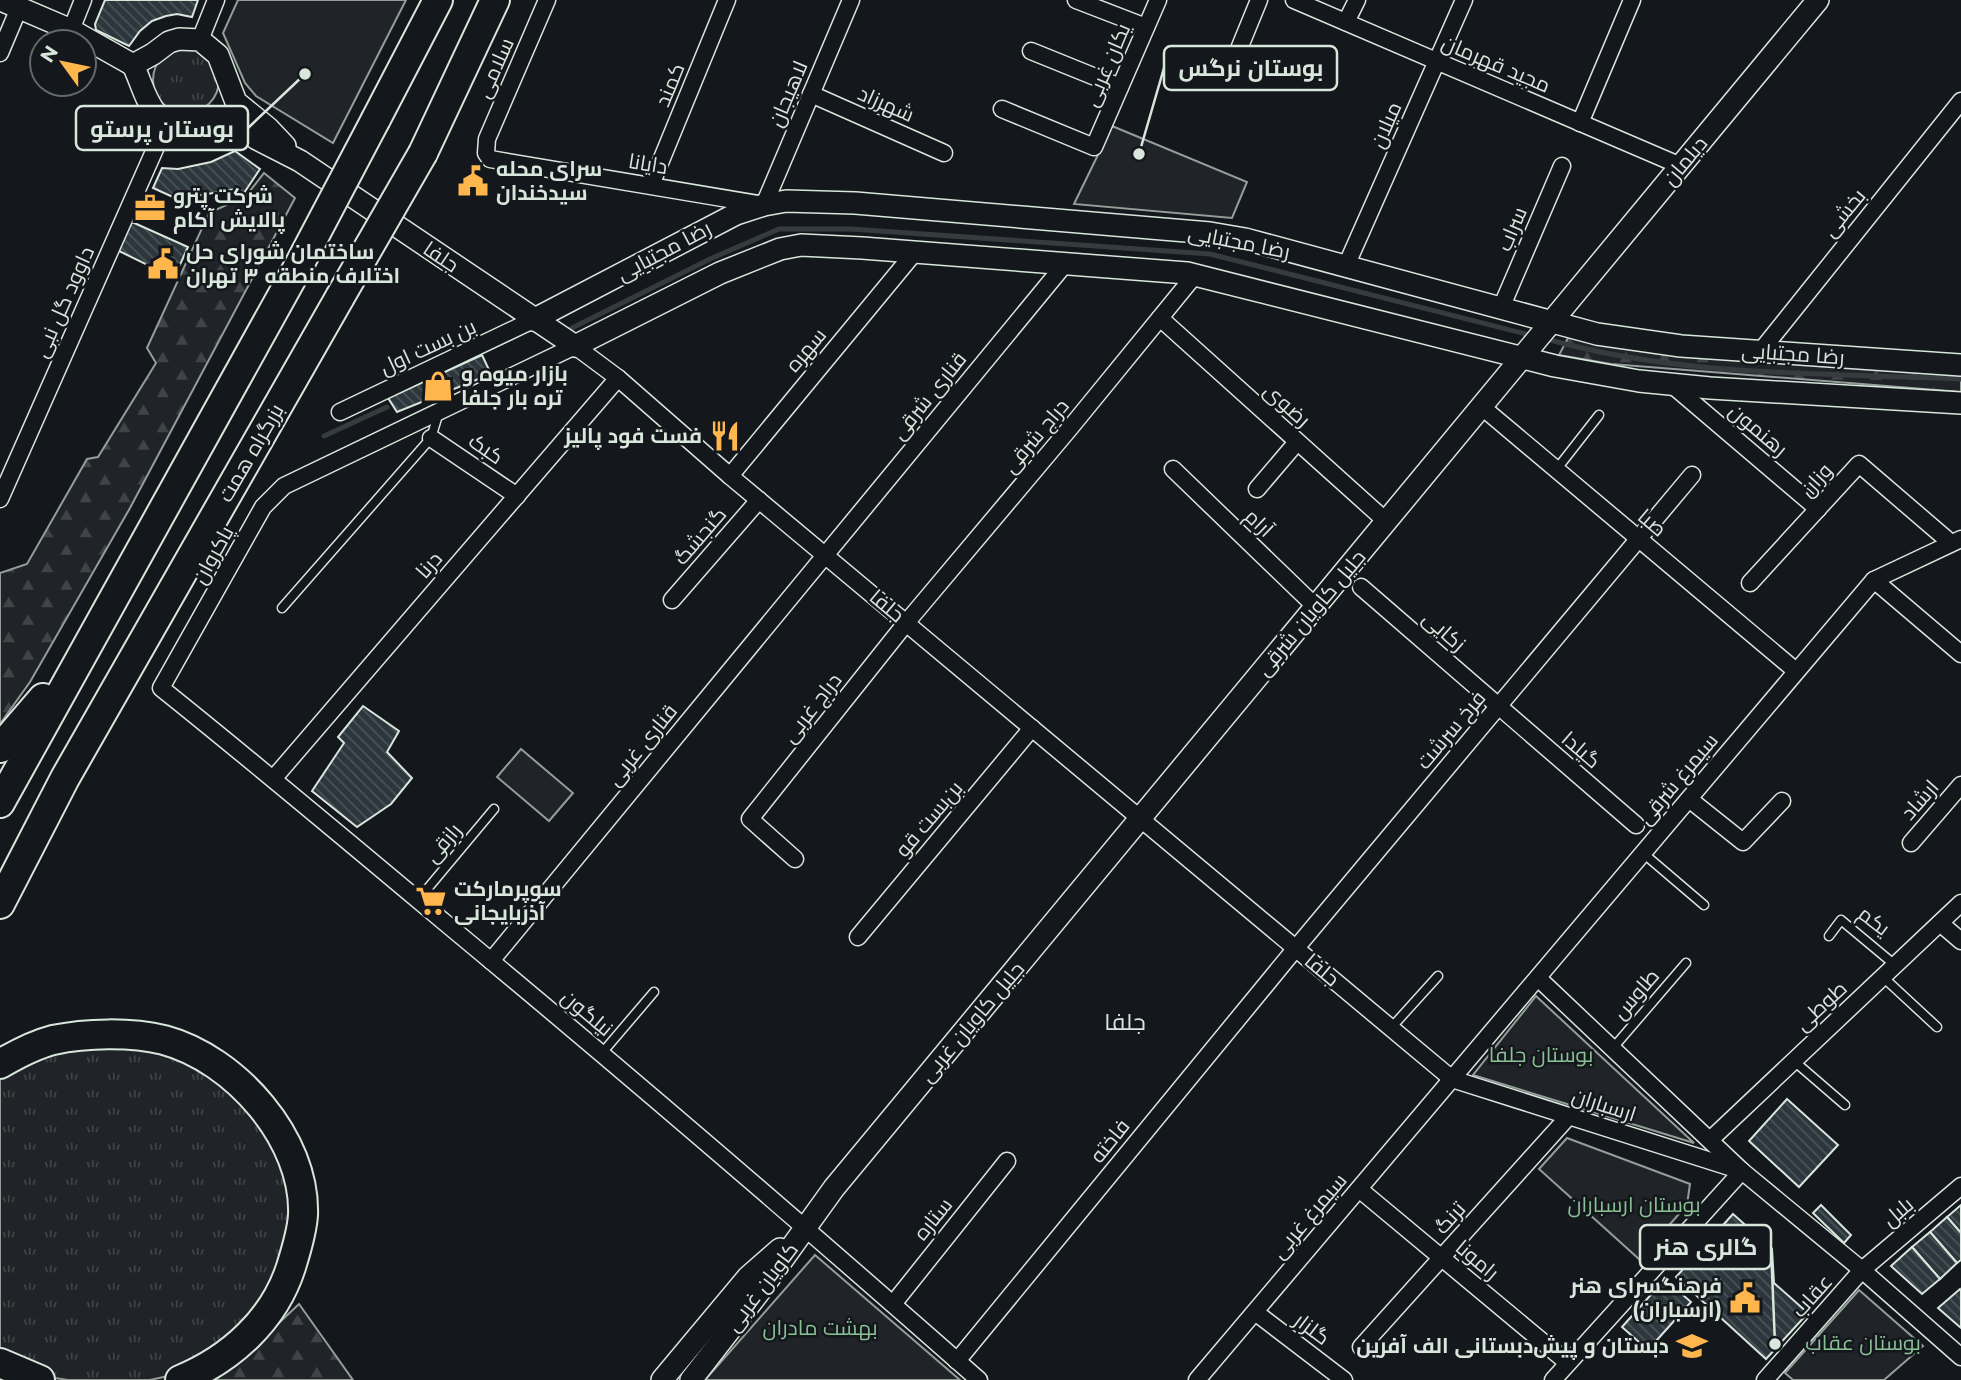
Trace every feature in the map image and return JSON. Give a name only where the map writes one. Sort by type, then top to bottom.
[{"type":"highway","points":[[0,803],[298,267],[438,0]]},
{"type":"highway","name":"بزرگراه همت","points":[[0,904],[65,779],[424,153],[495,0]]},
{"type":"highway","points":[[0,748],[89,646]]},
{"type":"highway","points":[[0,1064],[25,1049],[54,1040],[116,1034],[165,1041],[203,1058],[229,1075],[259,1104],[281,1133],[298,1174],[303,1215],[287,1278],[274,1306],[252,1332],[200,1372],[180,1380]]},
{"type":"highway","points":[[0,1363],[40,1380]]},
{"type":"main road","name":"دیلمان","points":[[1522,358],[1818,0]]},
{"type":"main road","points":[[10,4],[66,28]]},
{"type":"main road","points":[[132,65],[169,42],[179,39],[200,40],[218,55],[236,102],[268,128],[300,161]]},
{"type":"main road","points":[[98,45],[132,65],[150,107],[167,122],[189,127],[226,118],[257,139],[300,161]]},
{"type":"main road","name":"جلفا","points":[[300,161],[575,346]]},
{"type":"main road","name":"رضا مجتبایی","points":[[533,320],[715,223],[764,205],[786,201],[855,203],[1191,230],[1235,236],[1552,322],[1628,339],[1760,352],[1961,365]]},
{"type":"main road","name":"رضا مجتبایی","points":[[575,346],[720,273],[780,249],[801,246],[915,252],[1195,275],[1591,374],[1671,384],[1961,403]]},
{"type":"main road","name":"جلیل کاویان شرقی","points":[[1141,819],[1522,358]]},
{"type":"main road","name":"جلیل کاویان غربی","points":[[806,1227],[834,1188],[1141,819]]},
{"type":"main road","name":"کاویان غربی","points":[[662,1380],[748,1277],[806,1227]]},
{"type":"main road","name":"کاویان غربی","points":[[691,1380],[806,1227]]},
{"type":"street","points":[[72,28],[83,0]]},
{"type":"street","points":[[200,40],[216,0]]},
{"type":"street","name":"سلامی","points":[[486,153],[486,139],[547,0]]},
{"type":"street","name":"کمند","points":[[651,185],[727,0]]},
{"type":"street","name":"لاهیجان","points":[[764,205],[851,0]]},
{"type":"street","points":[[1076,0],[1146,27]]},
{"type":"street","name":"یکان غربی","points":[[1002,109],[1094,147],[1158,0]]},
{"type":"street","points":[[1233,66],[1259,0]]},
{"type":"street","name":"مجید قهرمان","points":[[1294,0],[1681,166]]},
{"type":"street","points":[[1346,22],[1357,0]]},
{"type":"street","name":"میلان","points":[[1346,267],[1464,0]]},
{"type":"street","points":[[1580,123],[1632,0]]},
{"type":"street","points":[[0,53],[10,4]]},
{"type":"street","points":[[1031,51],[1120,87]]},
{"type":"street","name":"شهرزاد","points":[[811,94],[944,153]]},
{"type":"street","name":"بخشی","points":[[1760,352],[1961,101]]},
{"type":"street","name":"داوود گل نبی","points":[[0,499],[167,122]]},
{"type":"street","name":"دایانا","points":[[486,153],[490,159],[498,162],[764,205]]},
{"type":"street","name":"سراب","points":[[1501,308],[1562,166]]},
{"type":"street","name":"سهره","points":[[730,476],[915,252]]},
{"type":"street","name":"قناری شرقی","points":[[825,555],[1065,264]]},
{"type":"street","name":"دراج شرقی","points":[[906,623],[1195,275]]},
{"type":"street","name":"رضوی","points":[[1160,318],[1387,522]]},
{"type":"street","name":"بن بست اول","points":[[340,412],[533,320]]},
{"type":"street","name":"جلفا","points":[[575,346],[618,378],[730,476],[1452,1079]]},
{"type":"street","name":"پاکروان","points":[[161,688],[263,507],[275,494],[293,482],[575,346]]},
{"type":"street","name":"درنا","points":[[273,779],[618,378]]},
{"type":"street","name":"رهنمون","points":[[1671,384],[1818,509]]},
{"type":"street","name":"صبا","points":[[1482,407],[1796,671]]},
{"type":"street","name":"کبک","points":[[431,438],[517,496]]},
{"type":"street","points":[[1257,489],[1297,442]]},
{"type":"street","name":"وزان","points":[[1751,583],[1858,464],[1956,540]]},
{"type":"street","name":"آرام","points":[[1173,469],[1316,607]]},
{"type":"street","name":"فرخ سرشت","points":[[1296,948],[1692,475]]},
{"type":"street","name":"گنجشگ","points":[[672,600],[759,500]]},
{"type":"street","name":"سیمرغ شرقی","points":[[1452,1079],[1874,580],[1956,540]]},
{"type":"street","name":"قناری غربی","points":[[491,961],[825,555]]},
{"type":"street","points":[[1874,580],[1961,654]]},
{"type":"street","name":"زکایی","points":[[1361,587],[1499,706]]},
{"type":"street","name":"دراج غربی","points":[[795,859],[750,819],[906,623]]},
{"type":"street","name":"نیلگون","points":[[161,688],[602,1053],[806,1227],[979,1380]]},
{"type":"street","name":"گیلدا","points":[[1499,706],[1636,825]]},
{"type":"street","name":"بن‌بست قو","points":[[858,937],[1032,728]]},
{"type":"street","name":"ارشاد","points":[[1911,843],[1961,785]]},
{"type":"street","points":[[1689,799],[1743,842],[1782,801]]},
{"type":"street","name":"طوطی","points":[[1710,1140],[1961,903]]},
{"type":"street","points":[[1940,923],[1961,941]]},
{"type":"street","name":"فاخته","points":[[957,1361],[1296,948]]},
{"type":"street","name":"ارسباران","points":[[1538,978],[1742,1171],[1862,1270],[1961,1357]]},
{"type":"street","name":"ارسباران","points":[[1452,1079],[1742,1171]]},
{"type":"street","name":"سیمرغ غربی","points":[[1197,1380],[1452,1079]]},
{"type":"street","name":"ترنگ","points":[[1361,1347],[1569,1116]]},
{"type":"street","name":"ستاره","points":[[893,1304],[1007,1161]]},
{"type":"street","points":[[1553,1380],[1742,1171]]},
{"type":"street","name":"بلبل","points":[[1862,1270],[1961,1186]]},
{"type":"street","name":"رامونا","points":[[1359,1189],[1568,1363]]},
{"type":"street","name":"عقاب","points":[[1765,1380],[1862,1270]]},
{"type":"street","name":"گلزار","points":[[1255,1312],[1333,1377]]},
{"type":"lane","points":[[282,608],[431,438],[439,412]]},
{"type":"lane","points":[[1556,470],[1599,415]]},
{"type":"lane","name":"رازقی","points":[[418,900],[494,809]]},
{"type":"lane","points":[[1643,853],[1704,905]]},
{"type":"lane","name":"یکم","points":[[1829,936],[1842,920],[1895,965]]},
{"type":"lane","name":"طاوس","points":[[1613,1048],[1686,963]]},
{"type":"lane","points":[[1391,1028],[1438,976]]},
{"type":"lane","points":[[1883,977],[1937,1027]]},
{"type":"lane","points":[[602,1053],[654,992]]},
{"type":"lane","points":[[1794,1061],[1845,1105]]},
{"type":"green space","points":[[238,0],[406,0],[333,143],[256,96],[245,83],[223,33]]},
{"type":"green space","points":[[186,47],[199,50],[209,57],[216,67],[219,80],[216,93],[209,103],[199,110],[186,113],[173,110],[163,103],[156,93],[153,80],[156,67],[163,57],[173,50]]},
{"type":"green space","points":[[1112,126],[1247,182],[1232,218],[1074,204]]},
{"type":"green space","points":[[264,173],[295,198],[130,508],[30,682],[0,724],[0,573],[27,564],[87,459],[98,457],[156,363],[147,348],[209,213],[246,196]]},
{"type":"green space","points":[[1569,336],[1961,374],[1961,392],[1611,364],[1559,355]]},
{"type":"green space","points":[[521,749],[573,793],[549,821],[497,777]]},
{"type":"green space","name":"بوستان جلفا","points":[[1536,996],[1694,1143],[1473,1075]]},
{"type":"green space","points":[[130,1042],[207,1068],[280,1146],[294,1206],[281,1267],[246,1325],[182,1373],[150,1380],[68,1380],[48,1377],[0,1358],[0,1072],[28,1057]]},
{"type":"green space","name":"بوستان ارسباران","points":[[1567,1138],[1690,1184],[1687,1205],[1639,1259],[1539,1169]]},
{"type":"green space","name":"بهشت مادران","points":[[815,1255],[960,1380],[705,1380]]},
{"type":"green space","name":"بوستان عقاب","points":[[1859,1290],[1923,1346],[1884,1380],[1793,1380],[1785,1373]]},
{"type":"green space","points":[[299,1304],[353,1380],[205,1380],[245,1355]]},
{"type":"building","points":[[105,0],[198,0],[192,17],[177,14],[152,21],[129,46],[98,31],[95,24]]},
{"type":"building","points":[[235,151],[260,169],[244,193],[236,189],[190,197],[184,202],[153,188],[162,168],[178,169],[211,162]]},
{"type":"building","name":"ساختمان شورای حل اختلاف منطقه ۳ تهران","points":[[132,222],[188,247],[174,278],[117,250]]},
{"type":"building","name":"بازار میوه و تره بار جلفا","points":[[482,355],[491,374],[397,412],[388,398]]},
{"type":"building","points":[[363,706],[399,731],[387,752],[412,778],[391,804],[357,827],[312,791],[344,743],[338,737]]},
{"type":"building","points":[[1787,1099],[1838,1145],[1799,1187],[1749,1141]]},
{"type":"building","points":[[1821,1205],[1851,1235],[1844,1243],[1813,1213]]},
{"type":"building","points":[[1961,1205],[1961,1233],[1947,1217]]},
{"type":"building","name":"فرهنگسرای هنر (ارسباران)","points":[[1733,1214],[1772,1249],[1774,1283],[1808,1313],[1766,1359],[1676,1277]]},
{"type":"building","points":[[1947,1217],[1961,1233],[1961,1260],[1957,1263],[1930,1232]]},
{"type":"building","points":[[1930,1232],[1957,1263],[1940,1279],[1912,1247]]},
{"type":"building","points":[[1912,1247],[1940,1279],[1922,1294],[1891,1266]]},
{"type":"building","points":[[1665,1279],[1691,1302],[1648,1350],[1622,1327]]},
{"type":"building","points":[[1960,1289],[1961,1291],[1961,1328],[1938,1308]]},
{"type":"waterway","points":[[570,329],[710,259],[779,229],[851,229],[1210,254],[1534,336]]},
{"type":"waterway","points":[[1543,338],[1594,351],[1698,367],[1803,374],[1961,379]]},
{"type":"waterway","points":[[324,436],[387,407]]},
{"type":"place","name":"بوستان پرستو","points":[[305,74]]},
{"type":"place","name":"بوستان نرگس","points":[[1139,154]]},
{"type":"place","name":"سرای محله سیدخندان","points":[[473,181]]},
{"type":"place","name":"شرکت پترو پالایش آکام","points":[[150,208]]},
{"type":"place","name":"ساختمان شورای حل اختلاف منطقه ۳ تهران","points":[[163,264]]},
{"type":"place","name":"بازار میوه و تره بار جلفا","points":[[438,386]]},
{"type":"place","name":"فست فود پالیز","points":[[725,436]]},
{"type":"place","name":"سوپرمارکت آذربایجانی","points":[[431,901]]},
{"type":"place","name":"فرهنگسرای هنر (ارسباران)","points":[[1745,1298]]},
{"type":"place","name":"گالری هنر","points":[[1775,1344]]},
{"type":"place","name":"دبستان و پیش‌دبستانی الف آفرین","points":[[1692,1346]]},
{"type":"district","name":"جلفا","points":[[1125,1022]]}]
